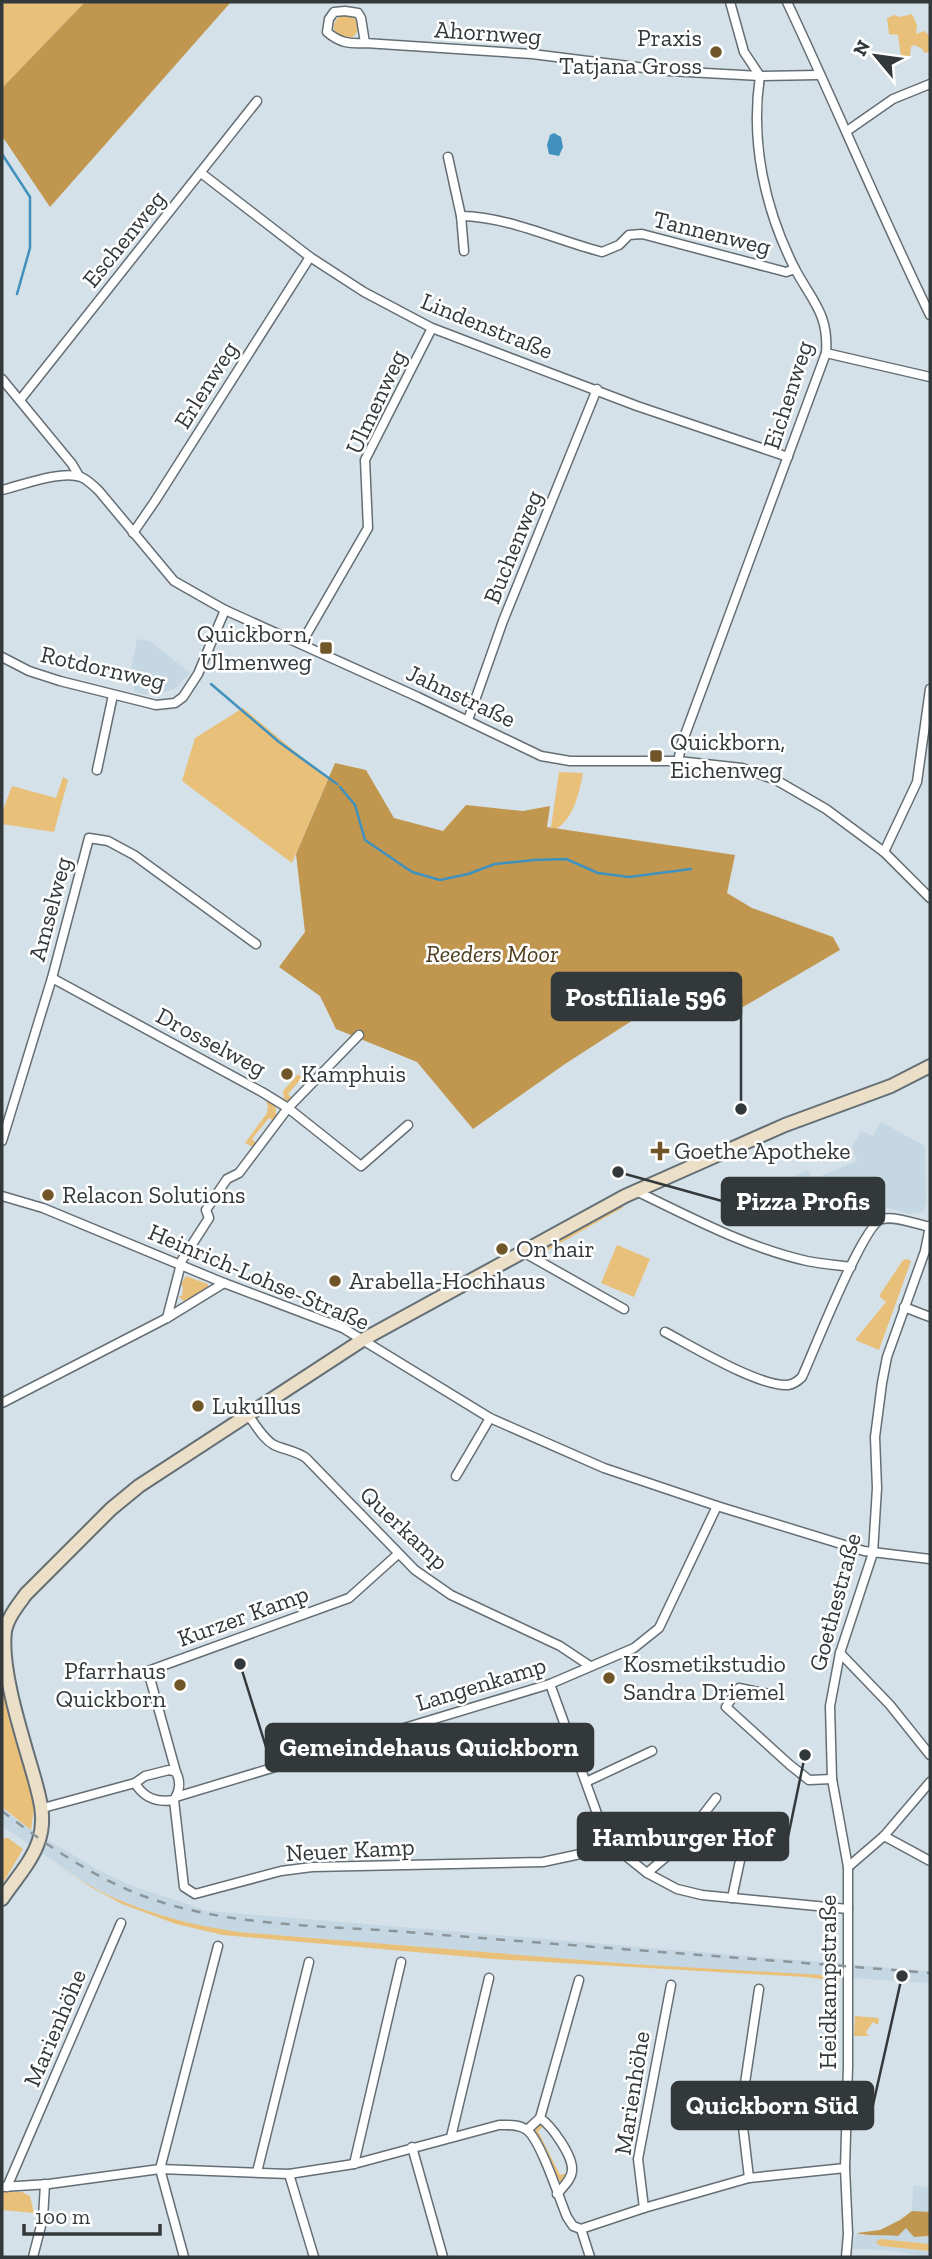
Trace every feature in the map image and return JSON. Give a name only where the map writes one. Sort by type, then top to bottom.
[{"type":"main road","points":[[2,1899],[40,1839],[43,1808],[10,1694],[2,1656],[5,1628],[26,1594],[111,1509],[143,1483],[364,1339],[523,1252],[636,1191],[785,1125],[891,1086],[930,1066]]},
{"type":"street","points":[[730,2],[744,52],[760,76]]},
{"type":"street","points":[[787,2],[818,75],[847,131],[905,265],[930,315]]},
{"type":"street","name":"Ahornweg","points":[[365,43],[358,13],[334,12],[328,19],[327,32],[348,44],[532,54],[669,71],[760,76],[818,75]]},
{"type":"street","name":"Eichenweg","points":[[678,761],[682,743],[826,353],[828,333],[822,316],[795,269],[776,223],[762,175],[756,124],[760,76]]},
{"type":"street","points":[[847,131],[893,99],[930,84]]},
{"type":"street","name":"Eschenweg","points":[[20,400],[257,101]]},
{"type":"street","points":[[447,157],[461,216],[464,251]]},
{"type":"street","name":"Lindenstraße","points":[[201,173],[310,257],[364,292],[432,328],[637,406],[788,457]]},
{"type":"street","name":"Tannenweg","points":[[461,216],[482,216],[515,224],[602,252],[619,245],[629,236],[642,234],[786,272],[795,269]]},
{"type":"street","name":"Erlenweg","points":[[133,533],[310,257]]},
{"type":"street","name":"Ulmenweg","points":[[301,644],[368,528],[365,460],[432,328]]},
{"type":"street","points":[[826,353],[930,377]]},
{"type":"street","name":"Jahnstraße","points":[[2,379],[79,476],[99,491],[174,582],[225,610],[541,756],[570,761],[678,761],[741,768],[776,780],[826,809],[884,852],[930,898]]},
{"type":"street","name":"Buchenweg","points":[[468,720],[503,621],[597,390]]},
{"type":"street","points":[[2,490],[55,477],[79,476]]},
{"type":"street","name":"Rotdornweg","points":[[2,657],[35,673],[113,695],[156,705],[175,703],[183,697],[198,674],[225,610]]},
{"type":"street","points":[[884,852],[917,782],[930,689]]},
{"type":"street","points":[[97,770],[113,695]]},
{"type":"street","name":"Amselweg","points":[[2,1141],[52,978],[89,838],[108,841],[134,855],[256,944]]},
{"type":"street","name":"Drosselweg","points":[[52,978],[262,1092],[288,1108],[361,1166],[408,1125]]},
{"type":"street","points":[[167,1318],[182,1260],[209,1218],[206,1210],[227,1179],[239,1173],[288,1108],[359,1035]]},
{"type":"street","points":[[636,1191],[726,1233],[767,1248],[806,1261],[850,1267]]},
{"type":"street","name":"Heinrich-Lohse-Straße","points":[[2,1196],[43,1208],[224,1283],[343,1328],[490,1418],[604,1468],[873,1553],[930,1559]]},
{"type":"street","points":[[665,1332],[748,1374],[774,1384],[796,1383],[802,1377],[850,1267],[871,1227],[879,1220],[889,1219],[930,1226]]},
{"type":"street","name":"Goethestraße","points":[[848,1867],[832,1779],[830,1706],[840,1653],[873,1553],[877,1489],[875,1433],[884,1370],[925,1251],[930,1226]]},
{"type":"street","points":[[523,1252],[624,1308]]},
{"type":"street","points":[[2,1403],[167,1318],[224,1283]]},
{"type":"street","points":[[904,1307],[930,1317]]},
{"type":"street","name":"Querkamp","points":[[248,1415],[266,1439],[306,1458],[415,1570],[451,1595],[560,1646],[590,1666]]},
{"type":"street","points":[[456,1476],[490,1418]]},
{"type":"street","name":"Langenkamp","points":[[135,1783],[142,1794],[152,1799],[175,1799],[550,1684],[634,1648],[659,1628],[718,1506]]},
{"type":"street","name":"Kurzer Kamp","points":[[176,1772],[148,1671],[349,1598],[398,1554]]},
{"type":"street","points":[[840,1653],[890,1705],[930,1755]]},
{"type":"street","points":[[550,1684],[607,1841],[647,1873],[677,1889],[732,1898],[848,1909]]},
{"type":"street","points":[[779,1696],[739,1688],[726,1707],[809,1780],[832,1779]]},
{"type":"street","points":[[586,1782],[652,1751]]},
{"type":"street","points":[[43,1808],[135,1783],[145,1776],[162,1771],[176,1772],[180,1787],[175,1799]]},
{"type":"street","name":"Heidkampstraße","points":[[846,2257],[848,1867],[884,1836],[930,1782]]},
{"type":"street","points":[[647,1873],[678,1846],[716,1798]]},
{"type":"street","name":"Neuer Kamp","points":[[175,1799],[184,1887],[195,1894],[281,1871],[312,1867],[543,1862],[585,1853],[607,1841]]},
{"type":"street","points":[[884,1836],[930,1861]]},
{"type":"street","points":[[732,1898],[744,1842]]},
{"type":"street","name":"Marienhöhe","points":[[121,1923],[4,2187],[160,2169],[289,2174],[354,2164],[499,2125],[514,2125],[527,2130]]},
{"type":"street","points":[[184,2257],[160,2169],[218,1946]]},
{"type":"street","points":[[257,2172],[309,1962]]},
{"type":"street","points":[[354,2164],[401,1962]]},
{"type":"street","points":[[451,2137],[489,1978]]},
{"type":"street","points":[[579,1980],[540,2118],[527,2130],[539,2148],[573,2227],[581,2229],[749,2178],[845,2168]]},
{"type":"street","name":"Marienhöhe","points":[[644,2208],[638,2159],[671,1985]]},
{"type":"street","points":[[749,2178],[741,2110],[759,1989]]},
{"type":"street","points":[[540,2118],[552,2129],[569,2159],[572,2171],[568,2181],[557,2194]]},
{"type":"street","points":[[412,2147],[443,2257]]},
{"type":"street","points":[[289,2174],[314,2257]]},
{"type":"street","points":[[33,2257],[43,2218],[45,2184]]},
{"type":"street","points":[[581,2229],[590,2257]]},
{"type":"shaded area","points":[[2,2],[85,2],[2,88]]},
{"type":"shaded area","points":[[912,14],[917,25],[916,34],[924,31],[930,36],[930,52],[925,53],[914,45],[911,47],[910,56],[901,57],[898,35],[889,34],[887,18]]},
{"type":"shaded area","points":[[346,15],[355,18],[358,27],[355,36],[346,39],[337,36],[334,27],[337,18]]},
{"type":"shaded area","points":[[137,639],[150,641],[190,673],[176,688],[159,694],[134,692],[134,686],[128,685]]},
{"type":"shaded area","points":[[243,708],[328,779],[292,863],[182,781],[195,738]]},
{"type":"shaded area","points":[[559,772],[583,773],[571,812],[556,829],[551,827]]},
{"type":"shaded area","points":[[63,777],[68,780],[54,832],[2,824],[2,813],[12,786],[56,798]]},
{"type":"shaded area","points":[[298,1074],[307,1083],[300,1080],[288,1094],[293,1099],[288,1101],[284,1099],[283,1091]]},
{"type":"shaded area","points":[[266,1100],[275,1105],[277,1119],[274,1121],[269,1118],[252,1139],[257,1144],[253,1147],[245,1143],[267,1113]]},
{"type":"shaded area","points":[[881,1122],[925,1146],[926,1203],[923,1212],[910,1214],[874,1204],[865,1220],[765,1189],[808,1170],[813,1179],[857,1161],[852,1147],[861,1131],[873,1136]]},
{"type":"shaded area","points":[[619,1207],[624,1207],[539,1255],[535,1254]]},
{"type":"shaded area","points":[[617,1245],[650,1259],[634,1297],[601,1283]]},
{"type":"shaded area","points":[[903,1260],[911,1261],[879,1350],[855,1340],[886,1302],[879,1296]]},
{"type":"shaded area","points":[[186,1276],[208,1284],[208,1287],[186,1301],[179,1296],[182,1296],[181,1284]]},
{"type":"shaded area","points":[[2,1684],[35,1802],[31,1830],[2,1807]]},
{"type":"shaded area","points":[[2,1808],[31,1830],[102,1872],[132,1886],[208,1911],[930,1971],[930,1983],[632,1964],[239,1932],[206,1927],[165,1917],[117,1899],[86,1883],[2,1826]]},
{"type":"shaded area","points":[[2,1838],[8,1838],[23,1849],[2,1885]]},
{"type":"shaded area","points":[[42,1854],[107,1895],[162,1915],[223,1930],[632,1964],[839,1976],[839,1983],[805,1977],[493,1959],[223,1935],[176,1924],[122,1904],[89,1886]]},
{"type":"shaded area","points":[[855,2016],[879,2018],[878,2025],[873,2022],[866,2032],[869,2036],[854,2036]]},
{"type":"shaded area","points":[[539,2124],[544,2126],[538,2131],[560,2175],[567,2173],[561,2182],[534,2130]]},
{"type":"shaded area","points":[[913,2186],[930,2187],[930,2212],[912,2211]]},
{"type":"shaded area","points":[[2,2192],[22,2192],[30,2196],[34,2213],[2,2210]]},
{"type":"shaded area","points":[[906,2227],[921,2238],[930,2236],[930,2244],[880,2239],[880,2246],[930,2251],[930,2257],[887,2250],[853,2249],[857,2233],[862,2236],[874,2233],[898,2235]]},
{"type":"shaded area","points":[[880,2239],[930,2244],[930,2251],[880,2246],[876,2242]]},
{"type":"green space","points":[[85,2],[231,2],[50,207],[2,136],[2,88]]},
{"type":"green space","name":"Reeders Moor","points":[[335,763],[366,770],[394,818],[443,831],[466,805],[523,811],[550,806],[547,827],[735,855],[727,893],[752,908],[833,937],[840,950],[743,1007],[704,973],[669,984],[650,1009],[565,1064],[473,1129],[417,1062],[336,1029],[320,996],[279,967],[305,932],[296,854]]},
{"type":"green space","points":[[912,2211],[930,2212],[930,2236],[914,2237],[906,2228],[898,2236],[857,2233],[880,2230]]},
{"type":"water","points":[[554,133],[561,137],[563,147],[559,156],[549,154],[547,145],[550,135]]},
{"type":"waterway","points":[[2,154],[30,197],[30,248],[17,294]]},
{"type":"waterway","points":[[211,684],[279,742],[337,784]]},
{"type":"waterway","points":[[340,787],[355,805],[365,840],[412,872],[440,880],[495,864],[534,860],[566,859],[598,873],[629,877],[691,869]]},
{"type":"railway","points":[[2,1811],[53,1848],[108,1880],[146,1897],[212,1915],[281,1924],[930,1973]]},
{"type":"place","name":"Praxis Tatjana Gross","points":[[716,52]]},
{"type":"place","name":"Quickborn, Ulmenweg","points":[[326,648]]},
{"type":"place","name":"Quickborn, Eichenweg","points":[[656,756]]},
{"type":"place","name":"Kamphuis","points":[[287,1074]]},
{"type":"place","name":"Postfiliale 596","points":[[741,1109]]},
{"type":"place","name":"Goethe Apotheke","points":[[660,1151]]},
{"type":"place","name":"Pizza Profis","points":[[618,1172]]},
{"type":"place","name":"Relacon Solutions","points":[[48,1195]]},
{"type":"place","name":"On hair","points":[[502,1249]]},
{"type":"place","name":"Arabella-Hochhaus","points":[[335,1281]]},
{"type":"place","name":"Lukullus","points":[[198,1406]]},
{"type":"place","name":"Gemeindehaus Quickborn","points":[[240,1664]]},
{"type":"place","name":"Kosmetikstudio Sandra Driemel","points":[[609,1678]]},
{"type":"place","name":"Pfarrhaus Quickborn","points":[[180,1685]]},
{"type":"place","name":"Hamburger Hof","points":[[805,1755]]},
{"type":"place","name":"Quickborn Süd","points":[[902,1976]]}]
